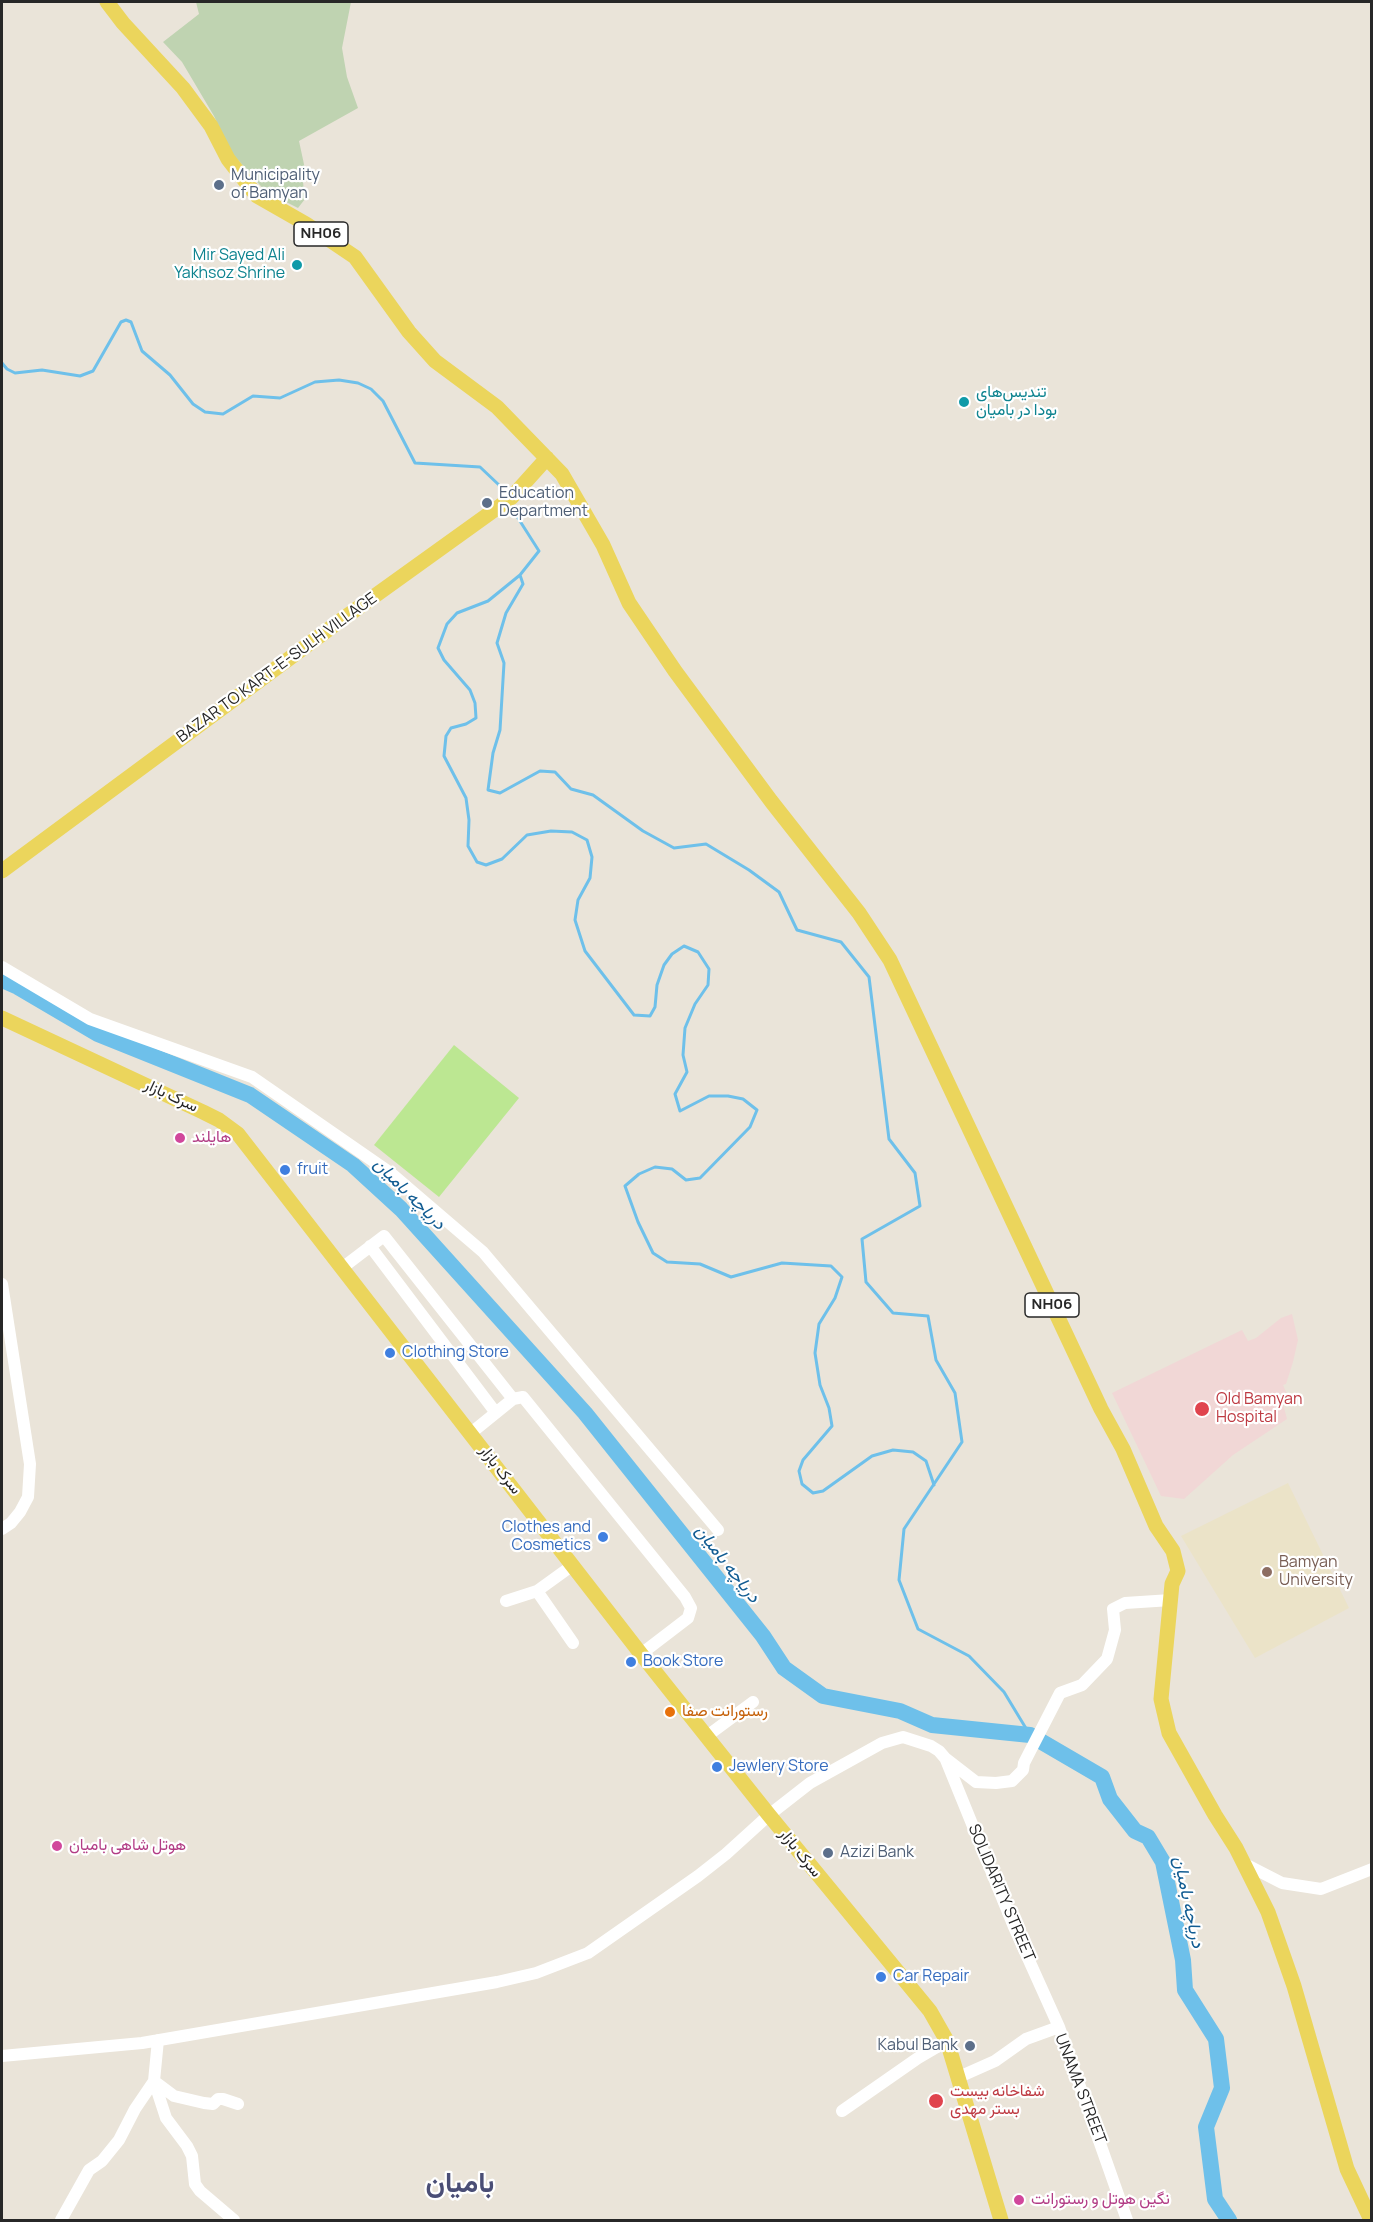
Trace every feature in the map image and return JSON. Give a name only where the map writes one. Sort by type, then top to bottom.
[{"type":"main road","name":"NH06","points":[[107,2],[123,23],[183,88],[211,126],[228,159],[257,196],[355,256],[410,332],[435,361],[497,407],[562,474],[603,545],[629,603],[675,671],[771,801],[859,913],[890,960],[1101,1409],[1123,1449],[1156,1526],[1173,1551],[1178,1571],[1172,1584],[1161,1699],[1169,1733],[1245,1864],[1268,1912],[1294,1986],[1347,2169],[1371,2220]]},
{"type":"main road","name":"BAZAR TO KART-E-SULH VILLAGE","points":[[2,871],[505,502],[547,458]]},
{"type":"main road","name":"سرک بازار","points":[[2,1018],[219,1120],[238,1134],[641,1654],[769,1815],[930,2011],[946,2041],[959,2077],[1001,2220]]},
{"type":"street","points":[[2,967],[90,1019],[252,1077],[392,1173],[483,1252],[718,1530]]},
{"type":"street","points":[[342,1268],[384,1236],[513,1399]]},
{"type":"street","points":[[370,1246],[496,1413]]},
{"type":"street","points":[[2,1284],[30,1464],[28,1497],[20,1512],[11,1523],[2,1529]]},
{"type":"street","points":[[471,1433],[513,1399],[524,1397],[637,1537],[691,1608],[688,1618],[641,1654]]},
{"type":"street","points":[[506,1601],[537,1591],[573,1565]]},
{"type":"street","points":[[537,1591],[573,1643]]},
{"type":"street","points":[[2,2056],[158,2040],[497,1982],[536,1973],[588,1953],[647,1913],[726,1854],[769,1815],[810,1783],[882,1743],[903,1737],[939,1750],[945,1758],[976,1782],[1012,1781],[1023,1770],[1024,1762],[1060,1693],[1082,1685],[1107,1659],[1115,1630],[1113,1609],[1125,1603],[1171,1600]]},
{"type":"street","points":[[707,1736],[753,1701]]},
{"type":"street","name":"SOLIDARITY STREET","points":[[945,1758],[1014,1927],[1059,2027]]},
{"type":"street","points":[[1245,1864],[1282,1882],[1321,1889],[1371,1869]]},
{"type":"street","name":"UNAMA STREET","points":[[959,2077],[995,2061],[1026,2039],[1059,2027],[1127,2220]]},
{"type":"street","points":[[158,2040],[154,2081],[166,2118],[192,2156],[195,2184],[234,2220]]},
{"type":"street","points":[[842,2111],[946,2041]]},
{"type":"street","points":[[154,2081],[174,2096],[204,2103],[213,2104],[218,2099],[223,2099],[238,2104]]},
{"type":"street","points":[[61,2220],[89,2170],[102,2161],[119,2140],[135,2109],[154,2081]]},
{"type":"shaded area","name":"Old Bamyan Hospital","points":[[1292,1314],[1298,1340],[1286,1384],[1283,1385],[1287,1394],[1282,1400],[1287,1419],[1233,1455],[1184,1499],[1161,1496],[1112,1393],[1242,1330],[1248,1341],[1256,1338],[1281,1318]]},
{"type":"shaded area","name":"Bamyan University","points":[[1288,1483],[1349,1608],[1255,1658],[1181,1536]]},
{"type":"green space","points":[[196,2],[351,2],[342,48],[347,77],[358,108],[299,141],[305,169],[303,182],[305,199],[298,208],[266,192],[231,152],[214,116],[182,62],[163,42],[199,14]]},
{"type":"green space","points":[[454,1045],[519,1098],[439,1197],[374,1145]]},
{"type":"waterway","points":[[2,363],[15,373],[42,370],[80,376],[93,371],[121,322],[126,320],[131,322],[142,351],[170,375],[193,404],[205,412],[223,414],[253,396],[280,398],[315,382],[339,380],[358,383],[371,389],[383,401],[415,463],[480,467],[499,485],[502,495]]},
{"type":"waterway","points":[[511,507],[539,551],[520,575],[523,584],[506,613],[497,643],[504,663],[500,730],[493,753],[488,790],[500,793],[540,771],[555,772],[571,789],[593,795],[643,831],[674,848],[706,844],[749,870],[779,892],[797,930],[841,942],[869,977],[889,1139],[915,1173],[920,1206],[862,1239],[866,1282],[893,1313],[928,1316],[936,1360],[955,1393],[962,1442],[904,1529],[899,1580],[918,1629],[969,1656],[1004,1692],[1030,1735]]},
{"type":"waterway","points":[[520,575],[488,601],[457,613],[447,624],[438,648],[444,660],[470,690],[475,703],[476,718],[466,724],[451,728],[446,736],[444,756],[466,798],[469,820],[468,846],[477,862],[486,865],[502,859],[527,835],[551,831],[572,832],[587,840],[592,857],[590,878],[578,900],[575,920],[585,951],[634,1015],[650,1016],[655,1007],[657,985],[664,965],[672,954],[684,946],[698,952],[709,969],[708,985],[695,1004],[685,1028],[683,1055],[687,1072],[675,1094],[680,1111],[709,1096],[743,1099],[757,1110],[750,1127],[700,1178],[686,1180],[672,1169],[655,1167],[639,1174],[625,1186],[638,1222],[653,1253],[667,1262],[700,1264],[731,1277],[782,1263],[831,1266],[842,1277],[835,1298],[819,1324],[815,1353],[820,1385],[829,1408],[832,1426],[803,1460],[799,1471],[802,1484],[813,1493],[823,1491],[872,1456],[893,1450],[913,1452],[926,1461],[934,1485]]},
{"type":"waterway","name":"دریاچه بامیان","points":[[2,980],[98,1034],[250,1095],[353,1165],[401,1209],[585,1413],[763,1636],[784,1668],[823,1696],[900,1711],[932,1725],[1030,1735],[1102,1777],[1110,1799],[1135,1831],[1148,1837],[1163,1862],[1183,1960],[1185,1990],[1216,2039],[1222,2088],[1206,2127],[1215,2199],[1229,2220]]},
{"type":"place","name":"Municipality of Bamyan","points":[[219,185]]},
{"type":"place","name":"Mir Sayed Ali Yakhsoz Shrine","points":[[297,265]]},
{"type":"place","name":"تندیس‌های بودا در بامیان","points":[[964,402]]},
{"type":"place","name":"Education Department","points":[[487,503]]},
{"type":"place","name":"هایلند","points":[[180,1138]]},
{"type":"place","name":"fruit","points":[[285,1170]]},
{"type":"place","name":"Clothing Store","points":[[390,1353]]},
{"type":"place","name":"Old Bamyan Hospital","points":[[1202,1409]]},
{"type":"place","name":"Clothes and Cosmetics","points":[[603,1537]]},
{"type":"place","name":"Bamyan University","points":[[1267,1572]]},
{"type":"place","name":"Book Store","points":[[631,1662]]},
{"type":"place","name":"رستورانت صفا","points":[[670,1712]]},
{"type":"place","name":"Jewlery Store","points":[[717,1767]]},
{"type":"place","name":"هوتل شاهی بامیان","points":[[57,1846]]},
{"type":"place","name":"Azizi Bank","points":[[828,1853]]},
{"type":"place","name":"Car Repair","points":[[881,1977]]},
{"type":"place","name":"Kabul Bank","points":[[970,2046]]},
{"type":"place","name":"شفاخانه بیست بستر مهدی","points":[[936,2101]]},
{"type":"place","name":"نگین هوتل و رستورانت","points":[[1019,2200]]},
{"type":"district","name":"بامیان","points":[[460,2184]]}]
